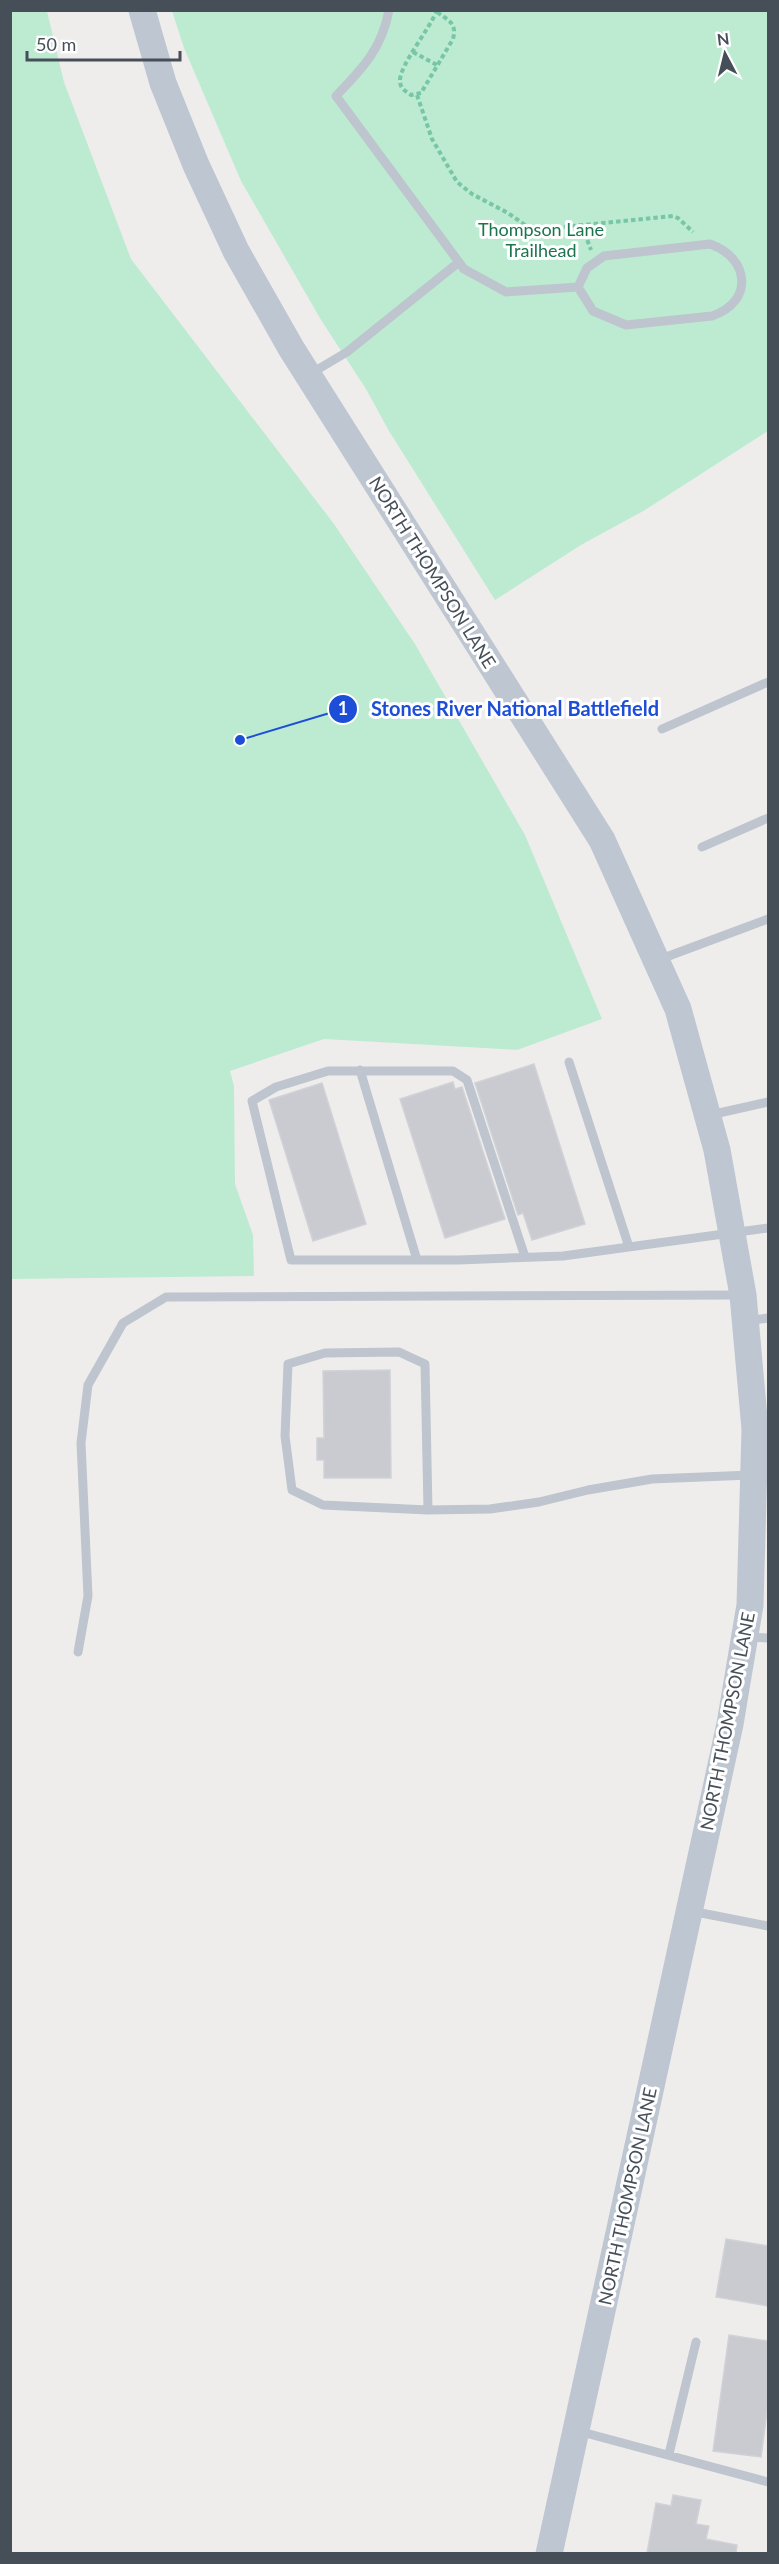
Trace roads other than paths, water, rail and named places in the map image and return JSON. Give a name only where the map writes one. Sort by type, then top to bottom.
[{"type":"main road","name":"NORTH THOMPSON LANE","points":[[142,10],[163,83],[196,165],[236,250],[308,375],[602,840],[678,1009],[717,1150],[732,1232],[752,1311],[756,1460],[750,1605],[756,1638],[730,1724],[549,2553]]},
{"type":"lane","points":[[389,10],[385,29],[366,66],[336,96],[465,269],[506,292],[578,287]]},
{"type":"lane","points":[[710,244],[722,248],[733,256],[739,268],[740,294],[724,312],[712,316],[626,325],[593,311],[578,287],[587,268],[604,256],[710,244]]},
{"type":"lane","points":[[308,375],[347,352],[459,262]]},
{"type":"lane","points":[[662,729],[768,682]]},
{"type":"lane","points":[[702,848],[768,818]]},
{"type":"lane","points":[[656,960],[768,920]]},
{"type":"lane","points":[[569,1062],[629,1247]]},
{"type":"lane","points":[[360,1070],[417,1260]]},
{"type":"lane","points":[[525,1257],[467,1080],[453,1071],[328,1071],[276,1087],[252,1101],[291,1260],[417,1260],[563,1256],[768,1228]]},
{"type":"lane","points":[[708,1116],[768,1102]]},
{"type":"lane","points":[[78,1652],[88,1596],[81,1443],[88,1385],[123,1323],[166,1297],[752,1311]]},
{"type":"lane","points":[[428,1510],[425,1364],[399,1352],[325,1353],[288,1364],[285,1436],[292,1490],[323,1506],[428,1510],[490,1509],[540,1502],[588,1490],[756,1460]]},
{"type":"lane","points":[[689,1910],[768,1926]]},
{"type":"lane","points":[[669,2454],[696,2342]]},
{"type":"lane","points":[[575,2430],[768,2482]]},
{"type":"place","name":"Stones River National Battlefield","points":[[240,740]]},
{"type":"park label","name":"Thompson Lane Trailhead","points":[[541,239]]}]
